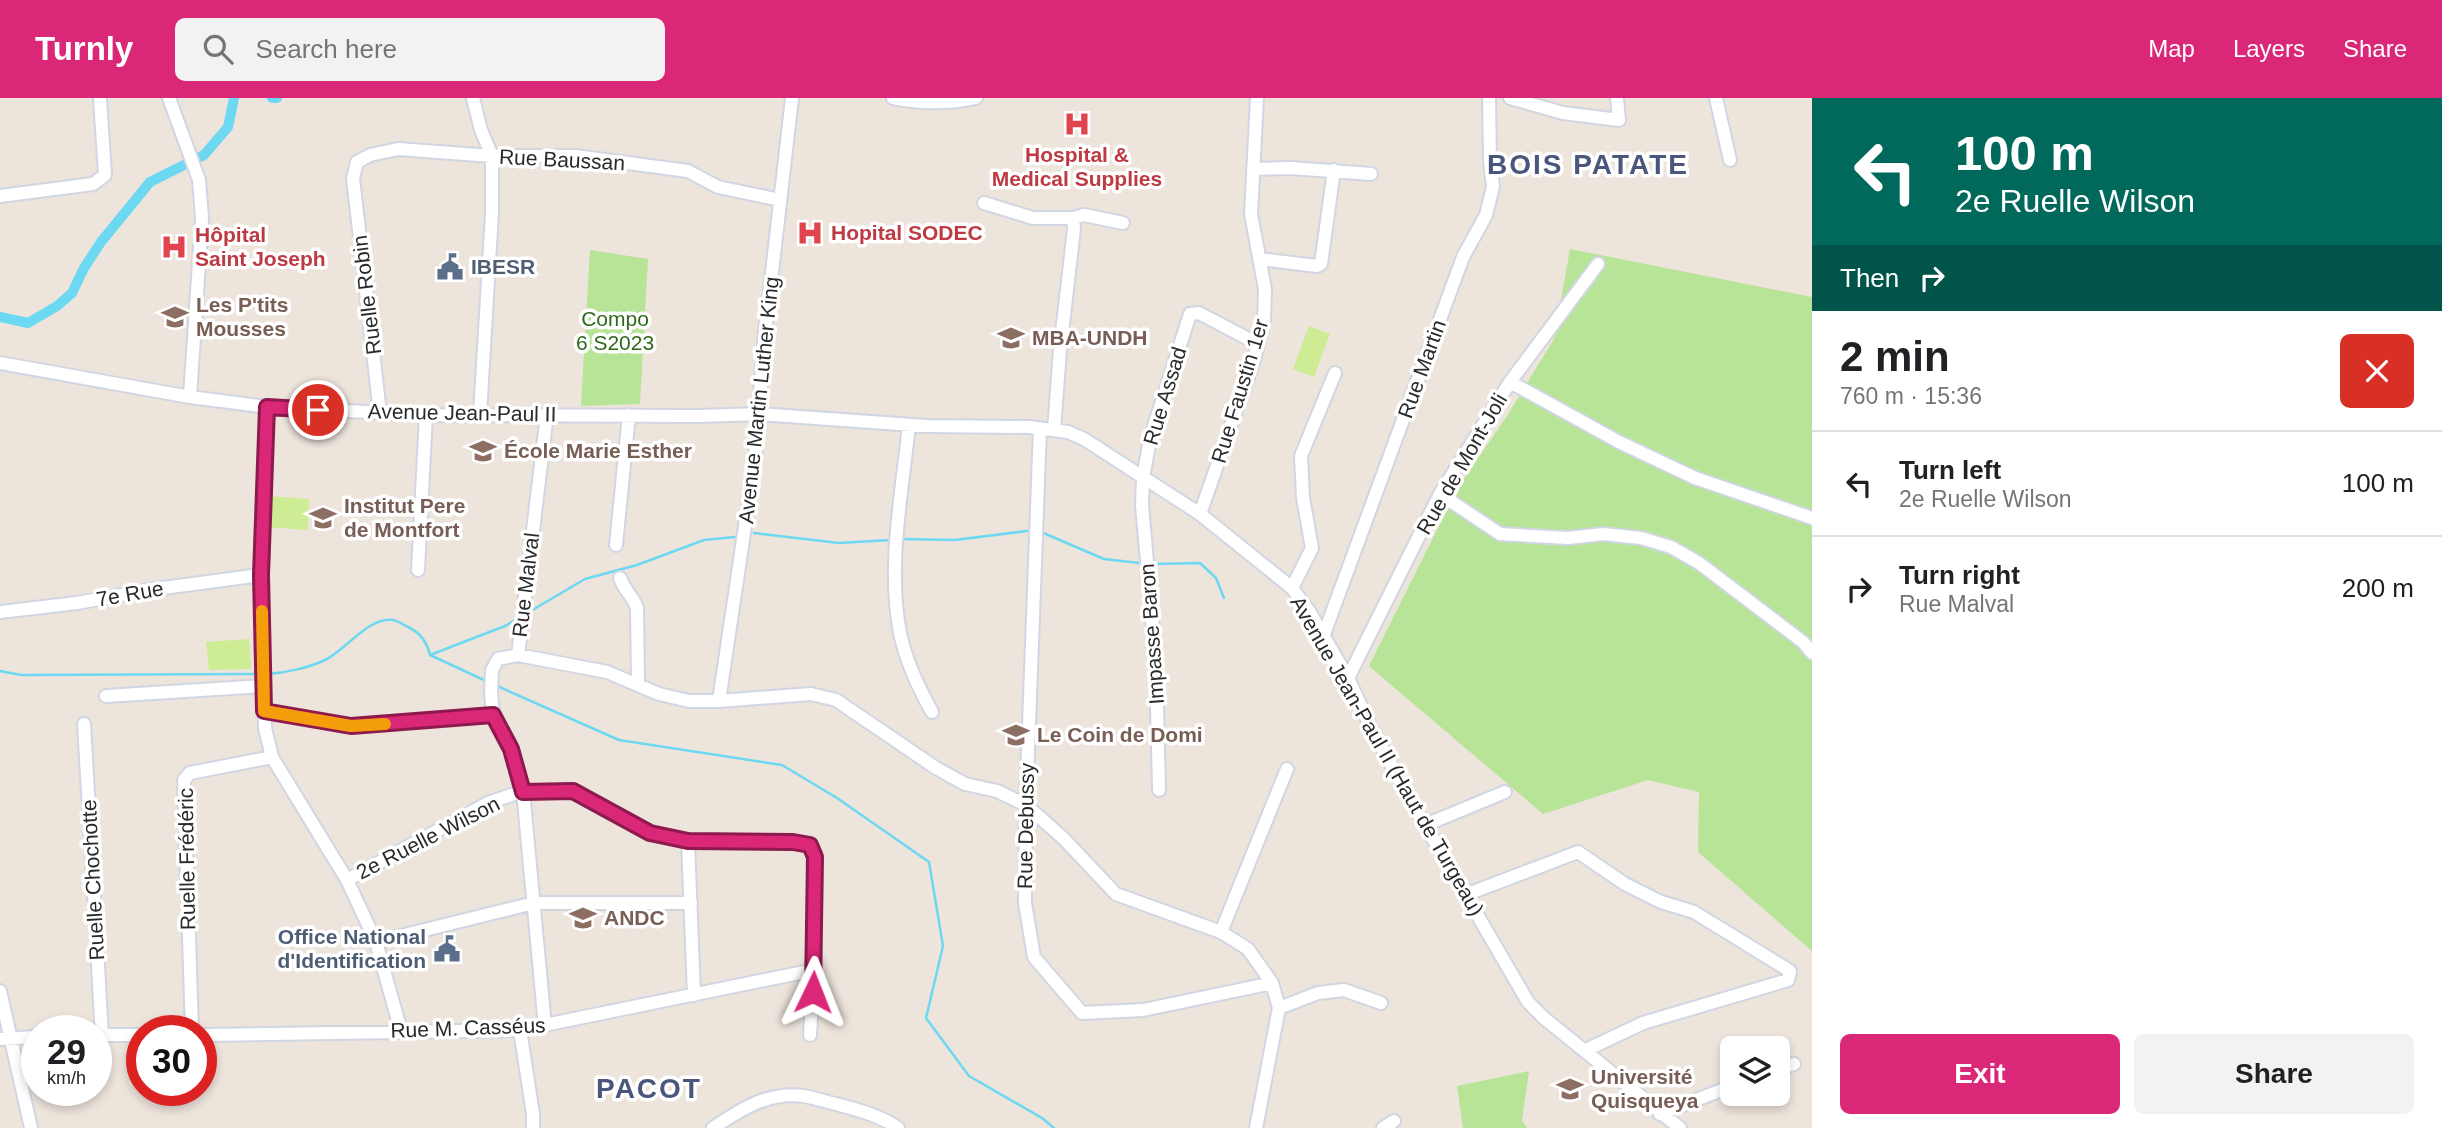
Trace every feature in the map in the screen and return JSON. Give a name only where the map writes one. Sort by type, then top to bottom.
[{"type":"street","points":[[0,196],[93,184],[105,175],[100,98]]},
{"type":"street","points":[[169,98],[199,180],[202,218],[190,397]]},
{"type":"street","points":[[473,98],[492,156],[492,213],[480,414]]},
{"type":"street","name":"Avenue Martin Luther King","points":[[719,701],[754,471],[764,342],[792,98]]},
{"type":"street","points":[[893,98],[940,103],[976,98]]},
{"type":"street","name":"Rue Faustin 1er","points":[[1200,514],[1264,320],[1265,301],[1252,225],[1257,98]]},
{"type":"street","name":"Rue Martin","points":[[1322,637],[1463,257],[1486,215],[1493,187],[1489,98]]},
{"type":"street","points":[[1510,98],[1563,113],[1619,120],[1617,98]]},
{"type":"street","points":[[1716,98],[1730,160]]},
{"type":"street","name":"Rue Baussan","points":[[354,178],[357,162],[370,155],[398,149],[492,156],[575,156],[688,171],[718,187],[780,200]]},
{"type":"street","points":[[1253,169],[1334,170],[1371,174]]},
{"type":"street","points":[[1259,259],[1317,266],[1321,264],[1334,170]]},
{"type":"street","name":"Ruelle Robin","points":[[354,178],[380,413]]},
{"type":"street","points":[[985,204],[1033,218],[1073,218],[1084,215],[1123,223]]},
{"type":"street","points":[[1054,429],[1073,218]]},
{"type":"street","name":"Rue de Mont-Joli","points":[[1348,678],[1440,494],[1510,382],[1598,264]]},
{"type":"street","name":"Rue Assad","points":[[1143,478],[1150,439],[1190,314],[1199,313],[1258,344]]},
{"type":"street","name":"Avenue Jean-Paul II","points":[[0,363],[190,397],[267,407],[426,415],[760,414],[909,425]]},
{"type":"street","points":[[1292,588],[1312,548],[1303,498],[1301,456],[1335,373]]},
{"type":"street","points":[[1510,382],[1619,442],[1695,478],[1812,518]]},
{"type":"street","points":[[267,407],[261,575],[265,728],[272,757],[347,880],[376,942],[401,1031]]},
{"type":"street","name":"Rue Malval","points":[[545,1026],[523,792],[511,749],[493,715],[491,692],[492,670],[498,659],[518,655],[547,414]]},
{"type":"street","points":[[418,570],[426,415]]},
{"type":"street","points":[[616,545],[629,415]]},
{"type":"street","points":[[909,425],[895,587],[901,636],[914,678],[932,712]]},
{"type":"street","name":"Avenue Jean-Paul II (Haut de Turgeau)","points":[[909,425],[1054,429],[1084,439],[1200,514],[1292,588],[1309,611],[1348,678],[1373,732],[1528,1002],[1544,1018],[1680,1128]]},
{"type":"street","name":"Rue Debussy","points":[[1040,428],[1026,805],[1025,903],[1034,957],[1083,1013],[1143,1010],[1272,983]]},
{"type":"street","name":"Impasse Baron","points":[[1143,478],[1142,505],[1156,664],[1159,790]]},
{"type":"street","points":[[1440,494],[1500,534],[1568,538],[1604,534],[1641,538],[1671,547],[1728,584],[1802,642],[1812,653]]},
{"type":"street","name":"7e Rue","points":[[0,612],[261,575]]},
{"type":"street","points":[[620,578],[637,608],[638,683]]},
{"type":"street","points":[[518,655],[607,672],[689,701],[811,694],[836,700],[936,768],[965,784],[997,791],[1026,805],[1064,839],[1116,894],[1222,932],[1248,949],[1272,983],[1279,1008],[1256,1128]]},
{"type":"street","points":[[106,696],[264,678]]},
{"type":"street","points":[[264,711],[351,726],[493,715]]},
{"type":"street","name":"Ruelle Chochotte","points":[[84,724],[98,1015]]},
{"type":"street","name":"Ruelle Frédéric","points":[[191,1015],[184,780],[190,773],[272,757]]},
{"type":"street","points":[[1222,932],[1287,768]]},
{"type":"street","name":"2e Ruelle Wilson","points":[[347,880],[488,803],[523,792],[573,791],[650,833],[688,841],[793,842],[810,845],[815,857],[814,970],[810,1035]]},
{"type":"street","points":[[1425,825],[1505,792]]},
{"type":"street","points":[[688,841],[694,995]]},
{"type":"street","points":[[1465,895],[1578,852],[1625,884],[1661,902],[1695,912],[1790,971],[1788,980],[1643,1023],[1586,1050]]},
{"type":"street","points":[[376,942],[534,903],[691,903]]},
{"type":"street","name":"Rue M. Casséus","points":[[217,1035],[520,1030],[814,970]]},
{"type":"street","points":[[1279,1008],[1318,993],[1344,990],[1381,1003]]},
{"type":"street","points":[[0,991],[4,1038],[31,1128]]},
{"type":"street","points":[[520,1030],[533,1128]]},
{"type":"street","points":[[1790,1064],[1794,1063]]},
{"type":"street","points":[[1660,1114],[1720,1091]]},
{"type":"street","points":[[713,1128],[739,1110],[759,1101],[780,1096],[804,1096],[864,1111],[898,1128]]},
{"type":"green space","points":[[1570,249],[1812,297],[1812,951],[1698,852],[1699,792],[1648,780],[1543,814],[1369,666],[1459,486],[1505,419],[1554,339]]},
{"type":"green space","name":"Compo 6 S2023","points":[[590,250],[648,259],[640,404],[581,406]]},
{"type":"green space","points":[[1309,326],[1330,334],[1314,377],[1293,369]]},
{"type":"green space","points":[[268,496],[309,499],[308,530],[267,527]]},
{"type":"green space","points":[[249,639],[251,669],[209,670],[206,642]]},
{"type":"green space","points":[[1529,1071],[1522,1120],[1527,1128],[1463,1128],[1457,1086]]},
{"type":"waterway","points":[[0,317],[28,323],[57,306],[72,293],[101,242],[150,182],[204,155],[228,127],[234,98]]},
{"type":"waterway","points":[[272,98],[277,98]]},
{"type":"waterway","points":[[901,539],[955,540],[1027,531]]},
{"type":"waterway","points":[[1041,532],[1104,559],[1139,563]]},
{"type":"waterway","points":[[754,533],[839,543],[891,540]]},
{"type":"waterway","points":[[529,612],[585,579],[637,565],[704,540],[735,537]]},
{"type":"waterway","points":[[1152,564],[1200,563],[1216,578],[1224,598]]},
{"type":"waterway","points":[[430,655],[517,619]]},
{"type":"waterway","points":[[267,674],[296,670],[325,660],[366,628],[384,620],[395,621],[420,635],[430,655]]},
{"type":"waterway","points":[[430,655],[486,681]]},
{"type":"waterway","points":[[0,671],[21,675],[260,674]]},
{"type":"waterway","points":[[495,685],[619,740],[782,765],[837,798],[929,862],[943,946],[926,1018],[969,1076],[1042,1118],[1054,1128]]},
{"type":"slow traffic","points":[[262,611],[264,711],[351,726],[385,724]]},
{"type":"place","name":"Hospital & Medical Supplies","points":[[1077,124]]},
{"type":"place","name":"Hopital SODEC","points":[[810,233]]},
{"type":"place","name":"Hôpital Saint Joseph","points":[[174,247]]},
{"type":"place","name":"IBESR","points":[[450,267]]},
{"type":"place","name":"Les P'tits Mousses","points":[[175,317]]},
{"type":"place","name":"MBA-UNDH","points":[[1011,338]]},
{"type":"place","name":"École Marie Esther","points":[[483,451]]},
{"type":"place","name":"Institut Pere de Montfort","points":[[323,518]]},
{"type":"place","name":"Le Coin de Domi","points":[[1016,735]]},
{"type":"place","name":"ANDC","points":[[583,918]]},
{"type":"place","name":"Office National d'Identification","points":[[447,949]]},
{"type":"place","name":"Université Quisqueya","points":[[1570,1089]]},
{"type":"district","name":"BOIS PATATE","points":[[1588,164]]},
{"type":"district","name":"PACOT","points":[[649,1088]]},
{"type":"route","points":[[318,410],[267,407],[261,575],[264,711],[351,726],[493,715],[511,749],[523,792],[573,791],[650,833],[688,841],[793,842],[810,845],[815,857],[813,992]]}]
